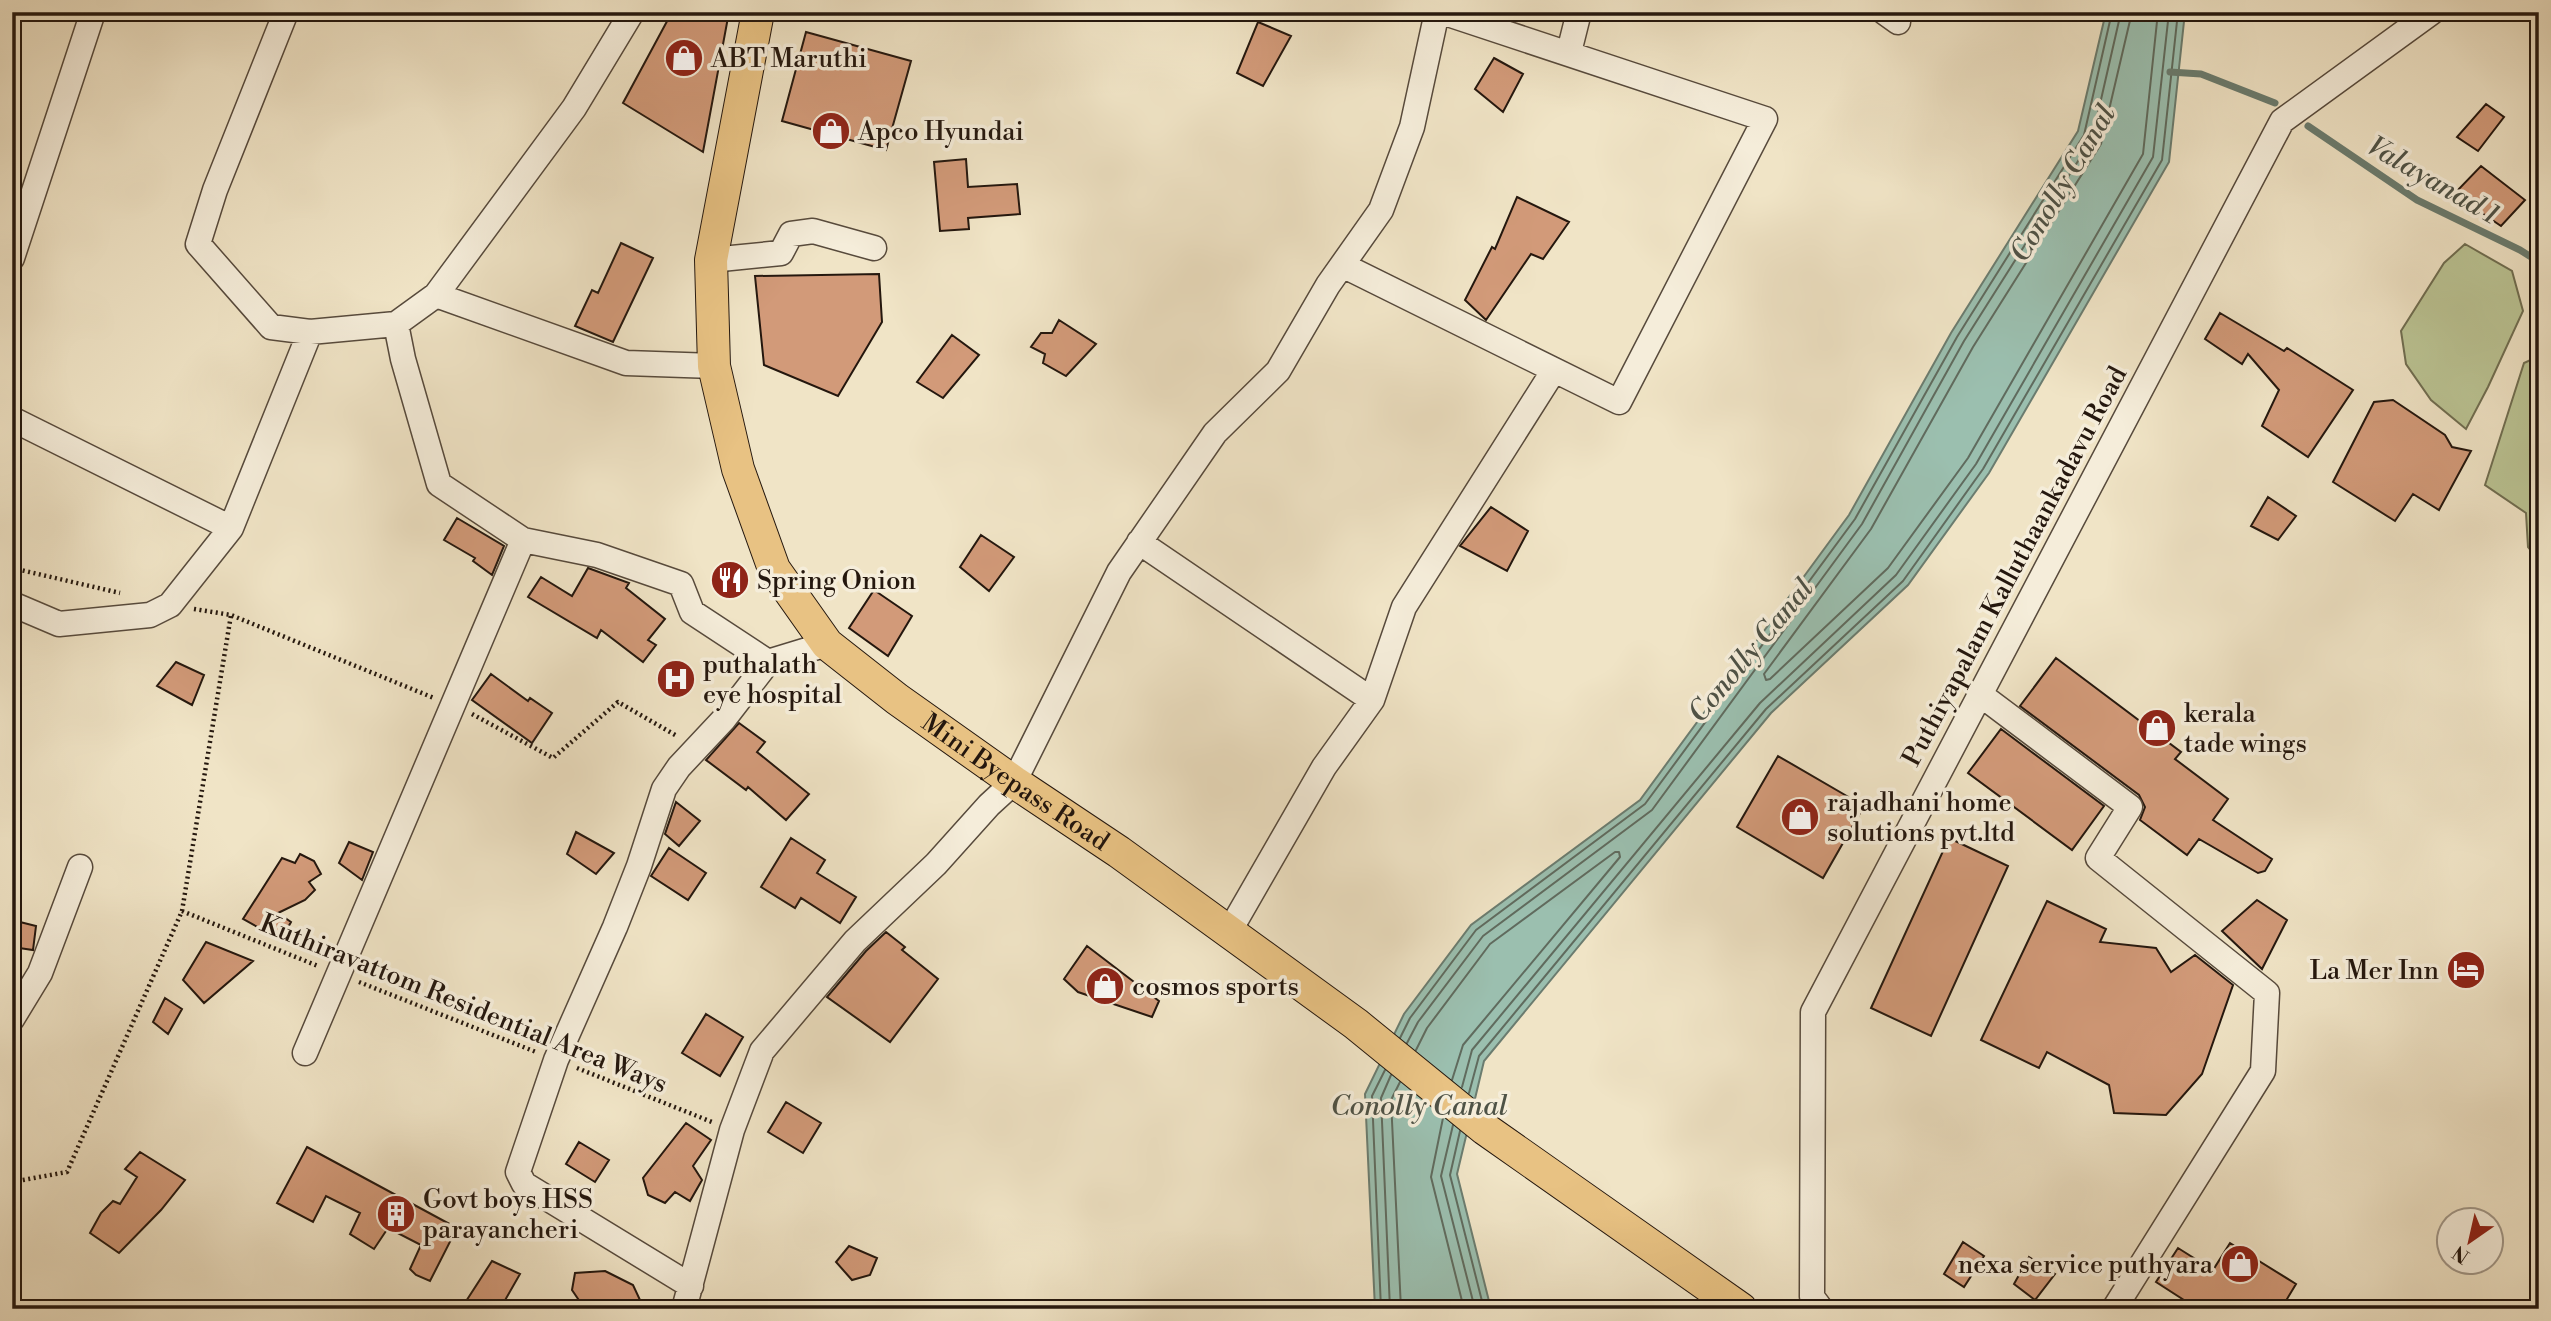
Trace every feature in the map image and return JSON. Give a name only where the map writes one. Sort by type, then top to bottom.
[{"type":"main road","name":"Mini Byepass Road","points":[[758,12],[711,260],[714,366],[738,469],[774,569],[827,645],[897,699],[1119,852],[1356,1024],[1485,1129],[1741,1309]]},
{"type":"street","points":[[12,258],[93,12]]},
{"type":"street","points":[[286,12],[215,190],[198,244],[271,327],[310,332],[396,324],[436,295],[574,108],[632,12]]},
{"type":"street","points":[[827,645],[768,662],[724,719],[679,767],[664,789],[639,866],[615,927],[556,1060],[518,1172],[524,1184],[688,1298],[732,1130],[762,1051],[855,941],[936,864],[989,805],[1014,782],[1119,572],[1214,433],[1278,371],[1328,285],[1342,265],[1381,210],[1408,139],[1439,12],[1569,52],[1765,119],[1619,402],[1342,265]]},
{"type":"street","points":[[1569,52],[1579,12]]},
{"type":"street","name":"Puthiyapalam Kalluthaankadavu Road","points":[[1821,1309],[1812,1297],[1813,1012],[2282,121],[2431,12]]},
{"type":"street","points":[[711,260],[781,253],[791,234],[813,231],[874,248]]},
{"type":"street","points":[[436,295],[625,363],[714,366]]},
{"type":"street","points":[[396,324],[403,359],[439,484],[523,540],[597,555],[681,584],[691,612],[768,662]]},
{"type":"street","points":[[12,604],[59,624],[150,615],[170,605],[231,528],[310,332]]},
{"type":"street","points":[[1229,932],[1324,767],[1372,700],[1404,607],[1553,370]]},
{"type":"street","points":[[12,419],[231,528]]},
{"type":"street","points":[[305,1053],[523,540]]},
{"type":"street","points":[[1139,542],[1372,700]]},
{"type":"street","points":[[1981,695],[2130,807],[2098,858],[2267,993],[2263,1071],[2114,1309]]},
{"type":"street","points":[[12,1019],[40,973],[80,867]]},
{"type":"path","points":[[12,1182],[66,1172],[182,911],[231,615]]},
{"type":"path","name":"Kuthiravattom Residential Area Ways","points":[[182,911],[732,1130]]},
{"type":"shaded area","points":[[2465,244],[2512,271],[2523,311],[2466,429],[2431,400],[2406,364],[2401,331],[2444,263]]},
{"type":"shaded area","points":[[2539,356],[2539,560],[2528,547],[2526,513],[2485,485],[2524,363]]},
{"type":"water","name":"Conolly Canal","points":[[2106,12],[2185,12],[2169,162],[1989,473],[1908,585],[1771,713],[1484,1061],[1457,1174],[1491,1309],[1375,1309],[1365,1094],[1404,1014],[1471,925],[1640,800],[1849,515],[1951,333],[2078,131]]},
{"type":"building","name":"ABT Maruthi","points":[[672,12],[729,12],[703,152],[623,103]]},
{"type":"building","points":[[1258,22],[1291,36],[1263,86],[1237,73]]},
{"type":"building","points":[[806,32],[911,61],[886,150],[782,121]]},
{"type":"building","points":[[1494,58],[1523,74],[1503,112],[1475,89]]},
{"type":"building","points":[[2486,104],[2504,117],[2478,151],[2457,137]]},
{"type":"building","points":[[966,159],[968,187],[1017,184],[1020,214],[968,218],[969,229],[940,231],[934,162]]},
{"type":"building","points":[[2481,166],[2525,200],[2501,226],[2454,194]]},
{"type":"building","points":[[1517,197],[1569,222],[1543,259],[1531,254],[1486,320],[1465,300],[1492,247],[1495,249]]},
{"type":"building","points":[[621,243],[653,258],[613,342],[575,326],[592,290],[598,293]]},
{"type":"building","points":[[879,274],[882,322],[838,396],[764,365],[755,276]]},
{"type":"building","points":[[2220,313],[2284,351],[2287,348],[2353,390],[2308,457],[2262,426],[2279,390],[2248,354],[2242,364],[2205,339]]},
{"type":"building","points":[[1059,320],[1096,344],[1066,376],[1043,363],[1045,354],[1031,347],[1041,333],[1052,333]]},
{"type":"building","points":[[952,335],[979,355],[943,398],[917,382]]},
{"type":"building","points":[[2393,400],[2445,435],[2452,447],[2471,451],[2439,510],[2413,494],[2395,521],[2333,482],[2374,402]]},
{"type":"building","points":[[2268,497],[2296,516],[2278,540],[2251,526]]},
{"type":"building","points":[[1491,507],[1528,531],[1507,571],[1460,546]]},
{"type":"building","points":[[457,518],[504,546],[492,575],[473,561],[475,558],[444,540]]},
{"type":"building","points":[[981,535],[1014,557],[989,591],[960,567]]},
{"type":"building","points":[[588,568],[629,583],[626,588],[665,619],[648,640],[656,645],[643,662],[601,630],[597,638],[528,597],[541,577],[572,596]]},
{"type":"building","points":[[874,590],[912,616],[888,656],[849,628]]},
{"type":"building","points":[[2056,658],[2181,752],[2175,759],[2228,799],[2213,820],[2272,859],[2265,871],[2258,873],[2199,839],[2187,855],[2140,820],[2145,807],[2139,795],[2020,706]]},
{"type":"building","points":[[176,662],[204,675],[192,705],[157,686]]},
{"type":"building","points":[[491,674],[528,701],[530,698],[552,713],[532,743],[472,700]]},
{"type":"building","points":[[739,723],[765,742],[757,752],[809,794],[786,820],[748,787],[746,790],[706,760]]},
{"type":"building","points":[[2001,729],[2104,806],[2072,850],[1968,773]]},
{"type":"building","name":"rajadhani home solutions pvt.ltd","points":[[1778,756],[1864,806],[1823,878],[1737,827]]},
{"type":"building","points":[[676,802],[700,821],[679,846],[665,834]]},
{"type":"building","points":[[576,832],[614,853],[596,874],[567,854]]},
{"type":"building","points":[[791,838],[825,860],[817,873],[856,897],[840,923],[801,898],[795,908],[761,887]]},
{"type":"building","points":[[1949,838],[2008,866],[1931,1036],[1871,1008]]},
{"type":"building","points":[[349,842],[373,852],[362,880],[339,863]]},
{"type":"building","points":[[669,848],[706,873],[688,900],[651,876]]},
{"type":"building","points":[[300,854],[314,861],[321,874],[309,882],[315,890],[305,900],[278,913],[291,922],[281,940],[243,919],[282,858],[295,863]]},
{"type":"building","points":[[2257,900],[2287,920],[2262,969],[2222,931]]},
{"type":"building","points":[[2047,901],[2106,929],[2100,942],[2156,948],[2171,972],[2195,955],[2233,985],[2202,1074],[2166,1115],[2114,1113],[2109,1085],[2047,1052],[2039,1068],[1981,1040]]},
{"type":"building","points":[[12,920],[36,926],[33,950],[12,947]]},
{"type":"building","points":[[886,932],[905,947],[902,950],[938,979],[890,1042],[827,997]]},
{"type":"building","points":[[206,942],[253,961],[204,1003],[183,980]]},
{"type":"building","name":"cosmos sports","points":[[1087,946],[1159,1001],[1152,1017],[1078,992],[1064,979]]},
{"type":"building","points":[[165,998],[182,1009],[168,1034],[153,1022]]},
{"type":"building","points":[[706,1014],[743,1037],[720,1076],[682,1053]]},
{"type":"building","points":[[786,1102],[821,1123],[803,1153],[768,1132]]},
{"type":"building","points":[[686,1123],[711,1140],[693,1166],[702,1180],[690,1201],[675,1192],[665,1203],[648,1195],[643,1178]]},
{"type":"building","points":[[579,1142],[609,1160],[595,1182],[566,1164]]},
{"type":"building","name":"Govt boys HSS parayancheri","points":[[307,1147],[457,1228],[430,1281],[410,1269],[421,1245],[388,1228],[374,1249],[350,1234],[360,1213],[326,1196],[313,1222],[277,1203]]},
{"type":"building","points":[[140,1152],[185,1180],[161,1210],[119,1253],[90,1233],[101,1213],[113,1201],[120,1204],[137,1177],[125,1169]]},
{"type":"building","points":[[1963,1242],[1984,1256],[1964,1287],[1944,1274]]},
{"type":"building","name":"nexa service puthyara","points":[[2230,1243],[2296,1284],[2281,1309],[2198,1309],[2156,1282],[2178,1248],[2213,1270]]},
{"type":"building","points":[[849,1246],[877,1258],[870,1275],[852,1280],[836,1262]]},
{"type":"building","points":[[2029,1257],[2055,1274],[2035,1300],[2014,1284]]},
{"type":"building","points":[[492,1261],[520,1274],[500,1309],[461,1309]]},
{"type":"building","points":[[605,1271],[633,1285],[640,1300],[636,1309],[585,1309],[572,1290],[575,1273]]},
{"type":"waterway","name":"Valayanad 1","points":[[2170,72],[2201,74],[2275,103]]},
{"type":"waterway","name":"Valayanad 1","points":[[2308,126],[2417,200],[2539,262]]},
{"type":"place","name":"ABT Maruthi","points":[[684,58]]},
{"type":"place","name":"Apco Hyundai","points":[[831,131]]},
{"type":"place","name":"Spring Onion","points":[[730,580]]},
{"type":"place","name":"puthalath eye hospital","points":[[676,679]]},
{"type":"place","name":"kerala tade wings","points":[[2157,728]]},
{"type":"place","name":"rajadhani home solutions pvt.ltd","points":[[1800,817]]},
{"type":"place","name":"La Mer Inn","points":[[2466,970]]},
{"type":"place","name":"cosmos sports","points":[[1105,986]]},
{"type":"place","name":"Govt boys HSS parayancheri","points":[[396,1214]]},
{"type":"place","name":"nexa service puthyara","points":[[2240,1264]]}]
